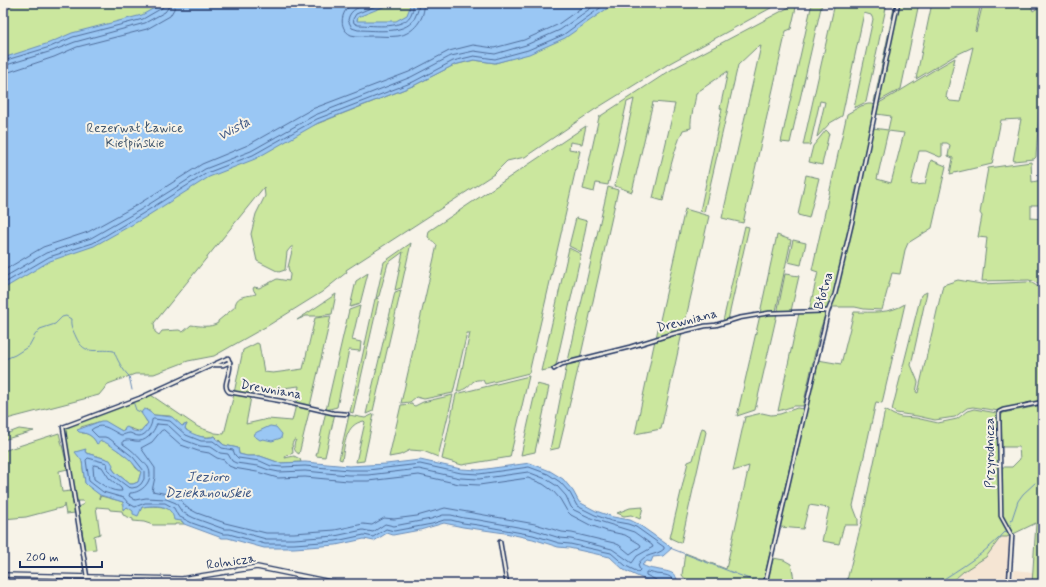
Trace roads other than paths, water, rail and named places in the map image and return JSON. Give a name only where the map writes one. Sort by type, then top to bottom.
[{"type":"street","name":"Błotna","points":[[765,584],[828,311],[835,294],[850,230],[878,104],[898,3]]},
{"type":"street","name":"Drewniana","points":[[554,369],[562,364],[630,347],[672,334],[705,326],[716,325],[739,318],[769,313],[828,311]]},
{"type":"street","name":"Drewniana","points":[[214,365],[228,358],[231,369],[226,389],[229,392],[347,414]]},
{"type":"street","points":[[87,577],[63,427],[140,398],[214,365],[223,365],[230,362]]},
{"type":"street","name":"Przyrodnicza","points":[[1009,584],[1012,536],[1001,516],[999,412],[1043,402]]},
{"type":"street","points":[[500,542],[507,584]]},
{"type":"street","name":"Rolnicza","points":[[3,575],[87,577],[182,582],[257,567],[340,584]]},
{"type":"water","name":"Rezerwat Ławice Kiełpińskie","points":[[163,3],[393,3],[358,17],[357,21],[396,21],[407,15],[410,7],[407,3],[615,3],[565,38],[529,54],[495,63],[474,60],[454,65],[415,85],[318,123],[255,159],[209,177],[144,218],[94,246],[50,261],[3,289],[3,58],[49,43],[72,33],[142,15]]},
{"type":"water","name":"Jezioro Dziekanowskie","points":[[145,409],[154,415],[172,417],[182,426],[187,424],[185,428],[186,430],[196,435],[204,437],[215,436],[215,438],[224,445],[238,448],[239,454],[247,456],[260,456],[280,463],[305,462],[349,466],[420,460],[461,469],[479,470],[530,463],[550,471],[563,479],[573,491],[579,502],[596,511],[613,517],[630,520],[672,548],[663,556],[653,557],[651,562],[647,561],[642,565],[670,572],[676,576],[678,584],[657,584],[639,577],[624,570],[610,557],[558,547],[533,539],[505,533],[444,523],[420,530],[393,535],[387,533],[374,541],[364,539],[336,545],[294,548],[264,548],[228,538],[222,538],[184,524],[182,521],[174,520],[173,515],[167,508],[158,506],[142,507],[138,516],[133,514],[133,511],[127,507],[124,510],[123,502],[100,495],[85,483],[82,461],[75,452],[86,449],[86,453],[110,460],[113,465],[112,468],[115,472],[130,484],[138,482],[141,472],[128,458],[107,443],[101,441],[97,444],[91,436],[77,430],[101,421],[105,421],[122,431],[124,431],[127,427],[133,431],[141,432],[148,423],[141,413]]},
{"type":"water","points":[[270,426],[276,427],[282,434],[281,438],[272,441],[263,439],[260,440],[253,435],[257,432]]},
{"type":"waterway","points":[[3,360],[15,355],[29,346],[40,329],[55,324],[62,317],[66,316],[71,319],[73,330],[79,343],[83,347],[92,350],[114,351],[120,365],[129,376],[132,390]]},
{"type":"waterway","points":[[134,404],[136,410],[142,413]]},
{"type":"waterway","points":[[1010,525],[1018,501],[1035,483]]},
{"type":"waterway","points":[[936,584],[982,553],[1007,530]]},
{"type":"waterway","points":[[670,548],[762,584]]},
{"type":"water label","name":"Wisła","points":[[234,129]]}]
